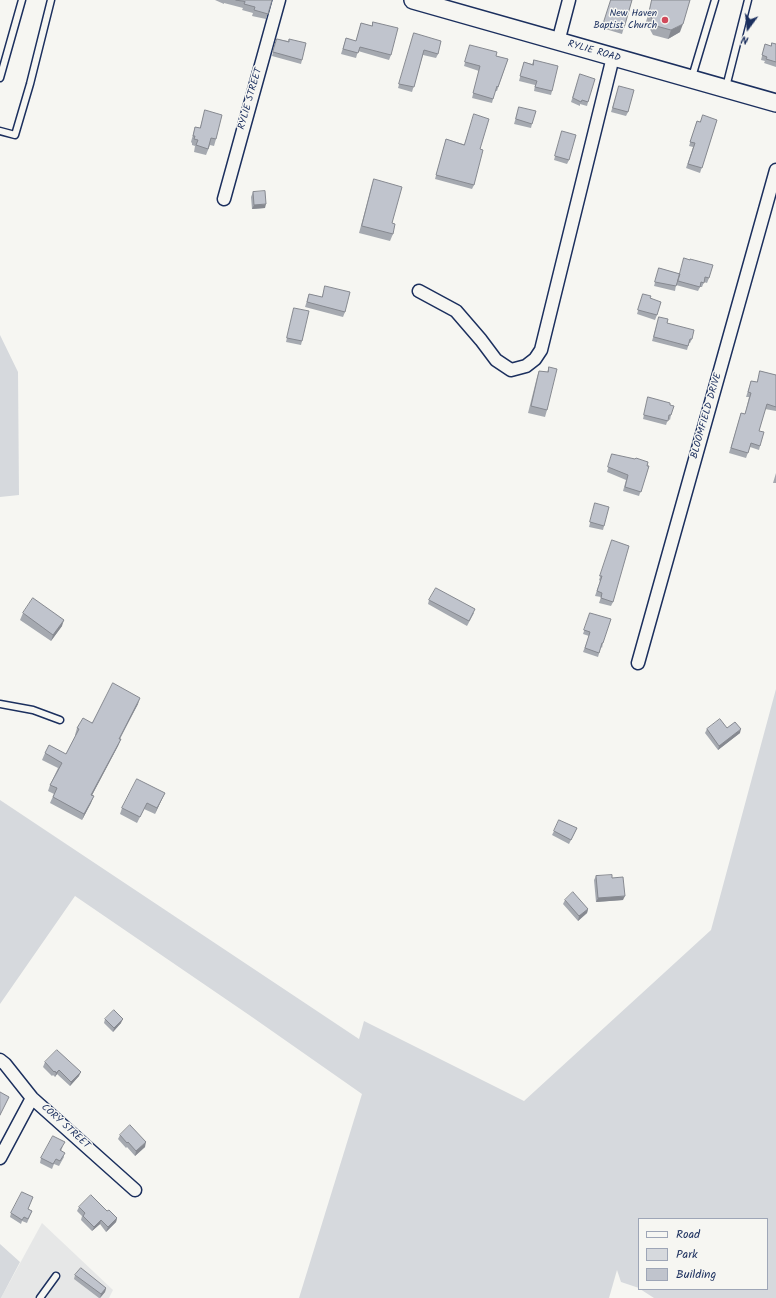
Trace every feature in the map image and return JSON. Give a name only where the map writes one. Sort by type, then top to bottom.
[{"type":"street","name":"RYLIE STREET","points":[[224,199],[279,0]]},
{"type":"street","name":"RYLIE ROAD","points":[[413,0],[431,2],[558,42],[776,103]]},
{"type":"street","points":[[558,42],[569,0]]},
{"type":"street","points":[[419,291],[456,311],[496,360],[511,370],[526,366],[535,359],[541,350],[613,57]]},
{"type":"street","name":"BLOOMFIELD DRIVE","points":[[638,663],[776,170]]},
{"type":"street","name":"CORY STREET","points":[[0,1060],[5,1064],[32,1098],[135,1190]]},
{"type":"street","points":[[0,1158],[32,1098]]},
{"type":"lane","points":[[0,78],[22,0]]},
{"type":"lane","points":[[0,131],[15,135],[30,84],[51,0]]},
{"type":"lane","points":[[692,79],[715,0]]},
{"type":"lane","points":[[726,89],[748,0]]},
{"type":"lane","points":[[0,704],[33,710],[60,720]]},
{"type":"lane","points":[[40,1298],[56,1276]]},
{"type":"shaded area","points":[[42,1223],[113,1290],[109,1298],[1,1298]]},
{"type":"green space","points":[[0,335],[18,372],[19,495],[0,497]]},
{"type":"green space","points":[[776,689],[776,1298],[654,1298],[642,1290],[768,1290],[768,1218],[638,1218],[638,1288],[621,1282],[617,1270],[609,1298],[299,1298],[362,1094],[75,896],[0,1004],[0,800],[359,1039],[364,1021],[524,1101],[711,930]]},
{"type":"green space","points":[[0,1244],[20,1262],[1,1298],[0,1298]]},
{"type":"building","points":[[236,0],[272,0],[268,14],[254,10],[255,7],[244,4],[245,2]]},
{"type":"building","points":[[611,0],[632,0],[624,28],[604,22]]},
{"type":"building","name":"New Haven Baptist Church","points":[[652,0],[690,0],[683,24],[671,30],[656,26],[649,13]]},
{"type":"building","points":[[373,22],[398,28],[391,55],[360,47],[358,53],[343,49],[346,38],[356,41],[361,23],[372,26]]},
{"type":"building","points":[[414,33],[441,41],[438,54],[424,50],[414,87],[399,84]]},
{"type":"building","points":[[277,39],[289,42],[289,39],[306,43],[302,60],[273,52]]},
{"type":"building","points":[[772,43],[776,44],[776,62],[766,59],[767,57],[762,55],[765,44],[771,46]]},
{"type":"building","points":[[470,45],[497,52],[496,56],[508,59],[493,99],[473,93],[480,66],[465,62]]},
{"type":"building","points":[[534,60],[558,66],[552,91],[535,87],[537,81],[520,76],[524,62],[533,65]]},
{"type":"building","points":[[580,74],[595,79],[588,102],[582,100],[581,102],[573,98]]},
{"type":"building","points":[[619,86],[634,90],[628,112],[613,108]]},
{"type":"building","points":[[519,107],[536,111],[532,124],[516,119]]},
{"type":"building","points":[[205,110],[222,115],[216,139],[211,138],[208,149],[196,145],[198,140],[194,139],[195,136],[193,136],[195,127],[200,128]]},
{"type":"building","points":[[474,114],[489,119],[480,149],[483,150],[474,185],[436,175],[446,139],[464,145]]},
{"type":"building","points":[[703,115],[717,120],[702,168],[688,164],[695,143],[690,142],[697,121],[700,122]]},
{"type":"building","points":[[562,131],[576,135],[569,160],[555,156]]},
{"type":"building","points":[[374,179],[402,187],[392,223],[395,224],[393,234],[362,226]]},
{"type":"building","points":[[265,191],[266,204],[254,205],[253,192]]},
{"type":"building","points":[[684,258],[713,265],[709,278],[705,277],[704,283],[701,282],[700,287],[678,281]]},
{"type":"building","points":[[659,268],[680,274],[676,286],[655,282]]},
{"type":"building","points":[[325,286],[350,292],[345,312],[307,302],[309,294],[322,297]]},
{"type":"building","points":[[643,294],[651,296],[650,298],[661,302],[657,315],[638,310]]},
{"type":"building","points":[[294,308],[309,311],[302,341],[287,338]]},
{"type":"building","points":[[659,317],[668,319],[667,323],[694,330],[692,339],[690,339],[688,346],[654,337]]},
{"type":"building","points":[[549,367],[557,369],[547,410],[531,406],[539,371],[548,372]]},
{"type":"building","points":[[760,371],[776,375],[776,407],[767,404],[759,431],[764,432],[760,446],[751,443],[748,453],[731,448],[741,413],[745,414],[751,393],[748,392],[751,381],[757,382]]},
{"type":"building","points":[[648,397],[670,403],[670,405],[674,406],[671,415],[669,415],[668,421],[644,415]]},
{"type":"building","points":[[612,454],[636,458],[648,462],[647,466],[649,466],[641,492],[625,487],[628,475],[608,467]]},
{"type":"building","points":[[595,503],[609,507],[604,526],[590,522]]},
{"type":"building","points":[[612,540],[629,546],[613,602],[601,598],[602,593],[597,591],[602,576],[600,576]]},
{"type":"building","points":[[436,588],[475,609],[469,621],[429,600]]},
{"type":"building","points":[[33,598],[64,620],[53,635],[23,613]]},
{"type":"building","points":[[590,613],[611,619],[599,653],[585,648],[590,632],[584,630]]},
{"type":"building","points":[[113,683],[140,698],[119,739],[121,739],[91,795],[94,796],[84,814],[53,797],[57,788],[50,785],[62,763],[45,753],[49,745],[66,754],[83,718],[92,723]]},
{"type":"building","points":[[720,719],[727,728],[735,722],[741,729],[719,746],[707,729]]},
{"type":"building","points":[[137,779],[165,793],[157,808],[147,803],[140,817],[122,808]]},
{"type":"building","points":[[559,820],[577,828],[571,840],[554,831]]},
{"type":"building","points":[[612,875],[612,878],[623,877],[625,896],[598,898],[596,876]]},
{"type":"building","points":[[573,892],[588,909],[579,916],[565,900]]},
{"type":"building","points":[[114,1010],[123,1019],[114,1028],[105,1019]]},
{"type":"building","points":[[57,1050],[81,1072],[71,1082],[59,1070],[56,1073],[55,1071],[54,1072],[45,1062]]},
{"type":"building","points":[[0,1092],[9,1097],[0,1115]]},
{"type":"building","points":[[130,1125],[146,1142],[136,1151],[120,1135]]},
{"type":"building","points":[[53,1136],[65,1142],[60,1150],[65,1153],[60,1161],[56,1159],[53,1164],[41,1158]]},
{"type":"building","points":[[22,1192],[33,1197],[28,1209],[32,1211],[28,1219],[24,1217],[22,1220],[11,1213]]},
{"type":"building","points":[[91,1195],[107,1211],[109,1210],[117,1218],[108,1227],[101,1220],[94,1227],[83,1216],[85,1213],[79,1207]]},
{"type":"building","points":[[81,1268],[106,1288],[101,1294],[75,1275]]},
{"type":"place","name":"New Haven Baptist Church","points":[[665,20]]}]
